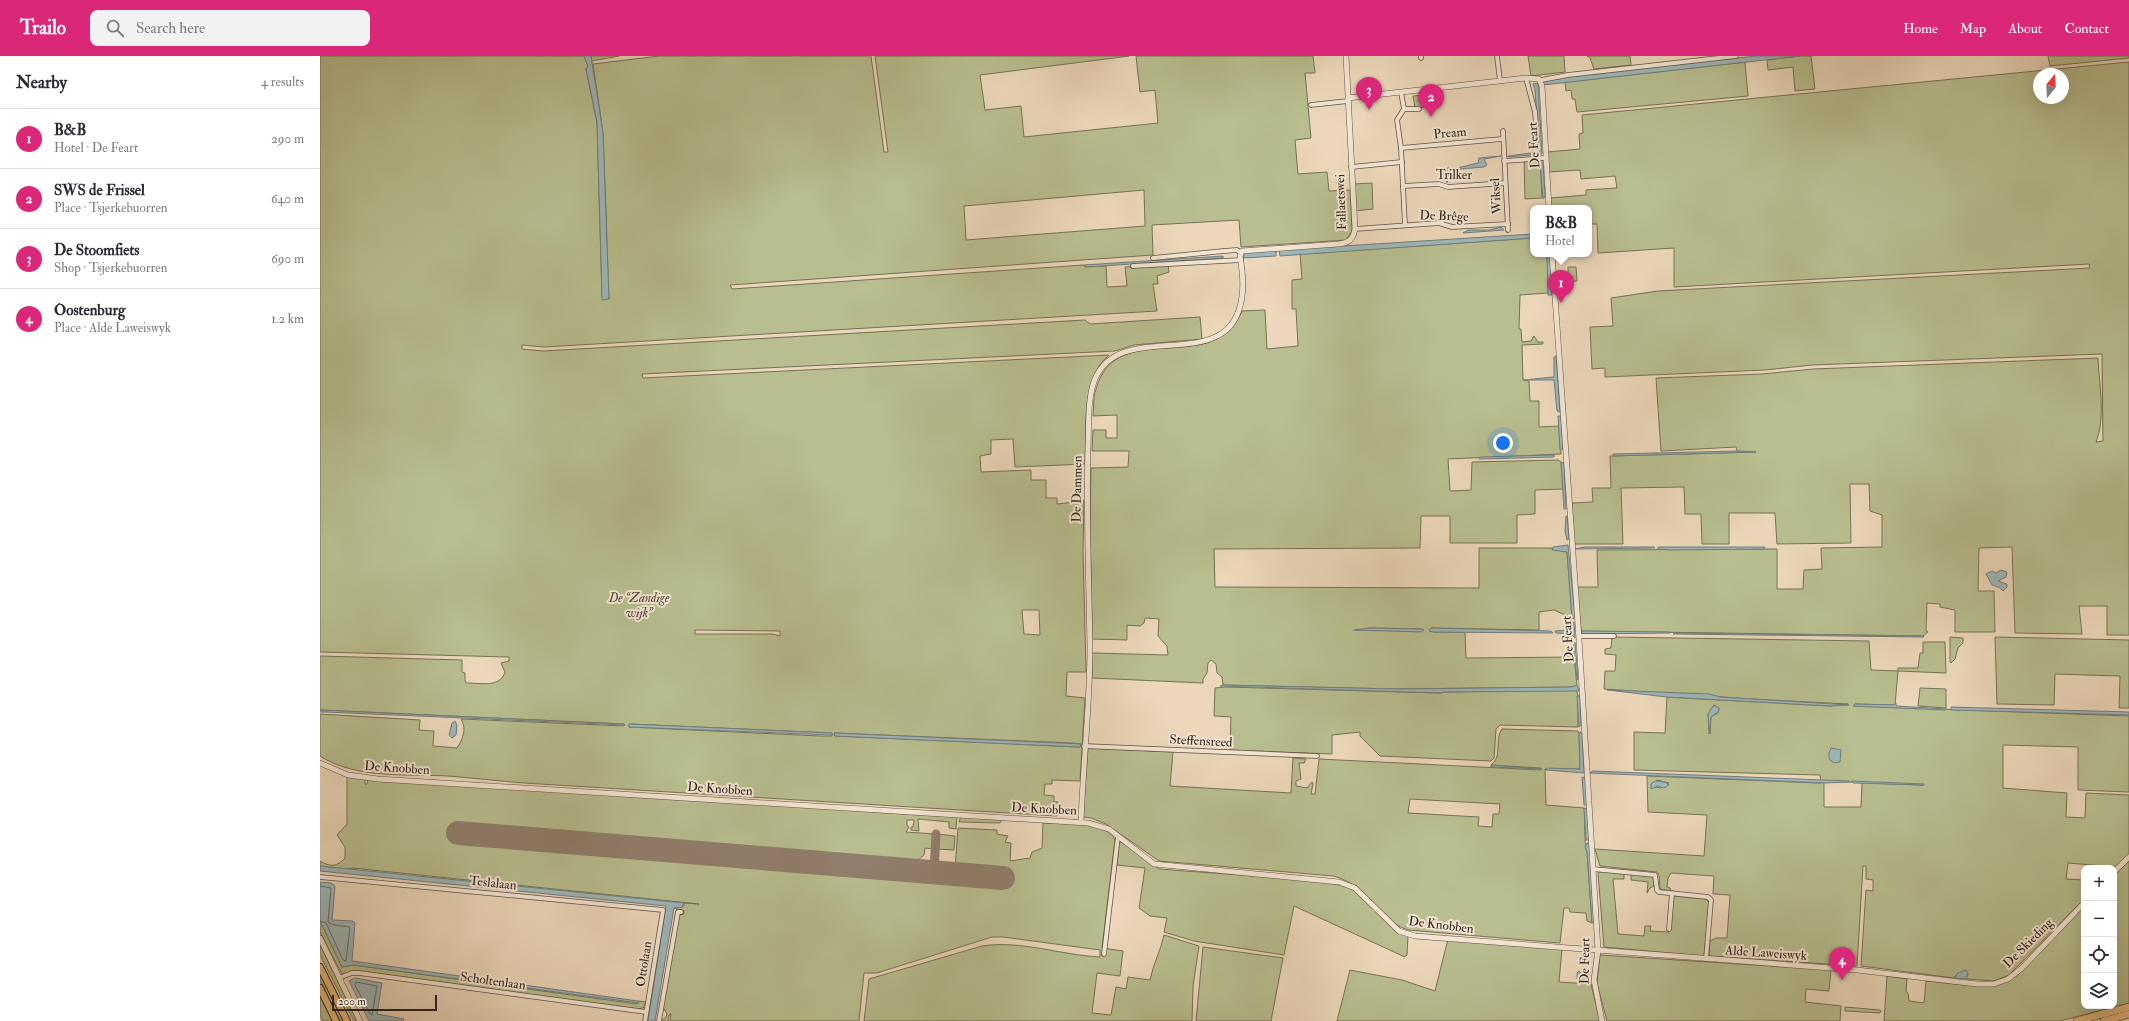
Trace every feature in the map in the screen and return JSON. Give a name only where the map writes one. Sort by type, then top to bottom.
[{"type":"highway","points":[[320,968],[347,1021]]},
{"type":"highway","points":[[320,988],[336,1021]]},
{"type":"highway","points":[[2077,1021],[2129,1007]]},
{"type":"highway","points":[[2104,1021],[2129,1014]]},
{"type":"street","name":"Fallaetswei","points":[[1152,258],[1194,255],[1216,251],[1237,250],[1241,253],[1248,249],[1344,243],[1352,238],[1355,229],[1346,56]]},
{"type":"street","points":[[1497,56],[1500,81]]},
{"type":"street","points":[[1311,105],[1401,92],[1526,78],[1541,80],[1568,75],[1736,56]]},
{"type":"street","points":[[1526,78],[1535,112],[1537,138]]},
{"type":"street","name":"De Feart","points":[[1541,80],[1549,205]]},
{"type":"street","points":[[1401,92],[1404,109],[1398,120],[1398,128],[1404,186],[1405,225]]},
{"type":"street","points":[[1404,109],[1419,109]]},
{"type":"street","name":"Wiksel","points":[[1503,131],[1502,139],[1508,230]]},
{"type":"street","name":"Pream","points":[[1401,148],[1502,139]]},
{"type":"street","name":"Wiksel","points":[[1504,161],[1546,158]]},
{"type":"street","points":[[1351,167],[1402,162]]},
{"type":"street","name":"Trilker","points":[[1404,186],[1439,184],[1448,187],[1505,183]]},
{"type":"street","name":"De Brêge","points":[[1355,229],[1439,223],[1452,227],[1508,224]]},
{"type":"street","points":[[1133,266],[1241,260],[1241,253]]},
{"type":"street","name":"De Feart","points":[[1552,257],[1579,636],[1598,950],[1594,980],[1602,1021]]},
{"type":"street","name":"De Dammen","points":[[1080,822],[1090,647],[1086,514],[1090,410],[1095,379],[1101,367],[1121,352],[1138,348],[1196,344],[1209,341],[1222,332],[1234,320],[1241,303],[1241,260]]},
{"type":"street","points":[[1579,636],[1614,636]]},
{"type":"street","name":"Steffensreed","points":[[1084,746],[1317,756]]},
{"type":"street","name":"De Knobben","points":[[320,763],[348,775],[378,779],[1080,822],[1101,826],[1118,836],[1154,864],[1339,882],[1355,888],[1399,931],[1415,936],[1598,950]]},
{"type":"street","points":[[1104,954],[1118,836]]},
{"type":"street","points":[[2117,869],[2129,857]]},
{"type":"street","points":[[1593,869],[1655,875],[1657,890],[1659,892],[1708,896],[1711,900],[1706,959]]},
{"type":"street","name":"Teslalaan","points":[[320,877],[663,910]]},
{"type":"street","points":[[1669,929],[1672,894]]},
{"type":"street","name":"De Skieding","points":[[1933,980],[1994,984],[2008,979],[2022,968],[2081,906]]},
{"type":"street","name":"Ottolaan","points":[[645,1021],[663,910]]},
{"type":"street","name":"Ottolaan","points":[[659,1021],[662,1014],[678,912],[681,912]]},
{"type":"street","points":[[320,938],[360,1021]]},
{"type":"street","name":"Alde Laweiswyk","points":[[1598,950],[1857,970],[1933,980]]},
{"type":"street","name":"Scholtenlaan","points":[[339,978],[352,973],[359,973],[646,1012]]},
{"type":"green space","name":"De “Zandige wijk”","points":[[320,56],[584,56],[588,66],[586,69],[597,123],[602,296],[609,299],[603,133],[593,64],[659,56],[871,56],[884,152],[888,152],[875,56],[1129,56],[980,75],[985,110],[1021,106],[1024,137],[1158,123],[1155,90],[1140,92],[1136,56],[1313,56],[1315,73],[1305,73],[1311,138],[1295,140],[1298,174],[1327,172],[1329,191],[1350,190],[1352,231],[1346,240],[1241,247],[1239,220],[1152,225],[1153,255],[730,285],[732,289],[1084,265],[1085,267],[1106,266],[1107,287],[1127,286],[1125,267],[1168,264],[1169,272],[1157,276],[1158,284],[1153,284],[1157,311],[544,347],[522,345],[522,349],[543,351],[1085,320],[1090,324],[1200,317],[1202,339],[1134,345],[1115,351],[642,374],[643,378],[1109,355],[1100,365],[1093,377],[1089,391],[1086,420],[1085,464],[1015,467],[1013,439],[991,440],[991,454],[980,456],[981,472],[1031,470],[1031,480],[1046,480],[1046,498],[1057,498],[1057,504],[1084,501],[1083,551],[1086,672],[1067,672],[1066,696],[1085,698],[1080,781],[1052,780],[1052,784],[1045,784],[1044,795],[1054,796],[1054,802],[1058,802],[1057,816],[524,783],[448,776],[382,774],[349,769],[320,756],[320,714],[420,720],[419,730],[434,731],[433,746],[457,748],[464,734],[464,726],[461,719],[624,726],[624,724],[320,710],[320,656],[462,660],[462,672],[465,673],[465,681],[467,683],[484,684],[494,683],[503,677],[505,672],[501,663],[509,661],[509,657],[320,652]],"holes":[[[1144,190],[1145,226],[966,240],[964,206]],[[1022,610],[1039,610],[1040,635],[1024,634]],[[695,630],[780,631],[780,636],[772,634],[695,634]],[[630,724],[832,733],[832,736],[629,727]],[[835,733],[1072,743],[1081,744],[1080,747],[835,736]]]},
{"type":"green space","points":[[591,56],[619,56],[592,61]]},
{"type":"green space","points":[[1528,56],[1564,56],[1565,72],[1531,76]]},
{"type":"green space","points":[[1587,56],[1630,56],[1631,65],[1594,69],[1590,58]]},
{"type":"green space","points":[[1811,56],[1815,89],[1795,91],[1793,67],[1768,70],[1767,60]]},
{"type":"green space","points":[[2048,56],[2129,56],[2129,58],[2050,66]]},
{"type":"green space","points":[[1745,62],[1748,96],[1577,112],[1575,99],[1572,99],[1571,90],[1566,91],[1565,82]]},
{"type":"green space","points":[[2129,62],[2129,635],[2107,635],[2107,606],[2079,606],[2082,634],[2015,633],[2012,547],[1979,548],[1978,591],[1994,591],[1995,632],[1955,632],[1955,610],[1940,607],[1940,604],[1927,603],[1926,631],[1928,632],[1923,636],[1581,631],[1577,587],[1598,587],[1597,550],[1777,549],[1777,589],[1803,589],[1804,570],[1822,569],[1821,548],[1882,547],[1882,515],[1870,511],[1869,484],[1850,484],[1851,543],[1777,544],[1775,513],[1729,513],[1729,544],[1702,544],[1701,514],[1685,514],[1684,487],[1621,488],[1623,544],[1574,544],[1572,503],[1593,502],[1592,488],[1611,488],[1610,456],[1756,452],[1737,451],[1736,447],[1661,451],[1656,378],[1762,374],[1813,369],[2098,358],[2101,422],[2096,442],[2103,441],[2102,354],[1812,365],[1765,370],[1605,377],[1605,368],[1592,369],[1590,327],[1613,326],[1611,298],[1658,291],[2090,268],[2089,264],[1674,287],[1674,248],[1598,253],[1597,224],[1592,224],[1592,205],[1551,205],[1550,198],[1586,195],[1586,190],[1617,188],[1615,176],[1581,179],[1580,170],[1549,172],[1547,152],[1580,149],[1579,134],[1583,133],[1582,115],[2033,71],[2033,104],[2069,104],[2069,68],[2067,68]]},
{"type":"green space","points":[[1424,95],[1425,107],[1415,108],[1413,96]]},
{"type":"green space","points":[[1540,160],[1542,198],[1525,199],[1524,161]]},
{"type":"green space","points":[[1372,183],[1373,209],[1355,211],[1354,184]]},
{"type":"green space","points":[[1530,238],[1530,257],[1547,257],[1549,290],[1548,293],[1520,295],[1519,329],[1521,329],[1522,342],[1531,341],[1534,336],[1538,342],[1543,342],[1543,344],[1522,345],[1523,380],[1529,381],[1530,401],[1539,401],[1539,427],[1559,426],[1561,454],[1448,459],[1450,491],[1471,490],[1472,462],[1558,460],[1561,462],[1563,489],[1535,490],[1535,514],[1517,515],[1517,543],[1450,543],[1450,516],[1421,516],[1420,548],[1214,549],[1215,587],[1479,588],[1479,548],[1552,548],[1567,552],[1572,618],[1554,610],[1539,612],[1539,630],[1431,628],[1433,632],[1465,632],[1466,658],[1574,657],[1577,685],[1572,687],[1396,689],[1223,685],[1222,677],[1217,673],[1216,664],[1211,660],[1208,663],[1207,673],[1203,679],[1203,683],[1092,678],[1092,653],[1168,655],[1167,646],[1158,636],[1159,619],[1145,618],[1144,623],[1140,626],[1127,625],[1127,640],[1092,639],[1090,520],[1091,468],[1128,467],[1129,451],[1092,451],[1093,430],[1106,430],[1106,438],[1117,438],[1117,415],[1093,416],[1095,392],[1107,367],[1123,356],[1144,350],[1189,346],[1210,342],[1229,331],[1242,311],[1265,310],[1267,349],[1298,346],[1296,309],[1292,309],[1292,280],[1302,279],[1300,254]],"holes":[[[1370,628],[1421,629],[1423,631],[1356,630]]]},
{"type":"green space","points":[[1568,267],[1576,267],[1577,281],[1556,282],[1556,277],[1568,276]]},
{"type":"green space","points":[[1612,637],[1869,641],[1871,670],[1898,671],[1895,705],[1855,704],[1853,706],[2129,716],[2129,792],[2078,790],[2078,747],[2003,745],[2003,788],[2067,793],[2066,817],[2085,818],[2086,793],[2129,795],[2129,854],[2117,866],[2068,863],[2066,879],[2081,880],[2081,902],[2009,975],[1994,981],[1966,979],[1968,974],[1956,975],[1954,978],[1861,966],[1866,890],[1873,891],[1873,880],[1866,879],[1866,866],[1863,866],[1857,966],[1709,956],[1710,941],[1716,938],[1727,938],[1730,895],[1713,894],[1714,876],[1671,873],[1668,878],[1667,887],[1670,888],[1671,891],[1660,889],[1659,875],[1657,872],[1600,866],[1595,849],[1704,856],[1707,815],[1648,812],[1647,776],[1821,783],[1820,775],[1634,770],[1634,732],[1665,733],[1667,697],[1830,706],[1848,704],[1604,689],[1605,671],[1615,671],[1616,655],[1605,654],[1605,649],[1611,648]],"holes":[[[1714,705],[1719,708],[1718,713],[1711,717],[1710,734],[1708,714]],[[1657,780],[1669,783],[1661,788],[1655,787]],[[1824,781],[1924,785],[1862,783],[1861,807],[1824,807]]]},
{"type":"green space","points":[[1950,637],[1963,638],[1963,643],[1958,648],[1955,659],[1951,663],[1950,662]]},
{"type":"green space","points":[[1995,637],[2129,640],[2129,708],[2119,708],[2120,676],[2055,674],[2054,705],[1997,704]]},
{"type":"green space","points":[[1923,642],[1945,642],[1946,673],[1898,671],[1898,668],[1918,668],[1920,653],[1923,653]]},
{"type":"green space","points":[[1226,687],[1441,693],[1576,690],[1578,695],[1578,727],[1500,725],[1496,729],[1494,758],[1491,761],[1380,756],[1360,736],[1360,732],[1332,735],[1332,754],[1230,750],[1231,717],[1214,716],[1215,688]]},
{"type":"green space","points":[[1920,688],[1946,689],[1946,708],[1918,706]]},
{"type":"green space","points":[[1502,729],[1578,731],[1579,733],[1580,769],[1545,769],[1546,805],[1584,808],[1585,844],[1587,852],[1592,923],[1587,921],[1586,913],[1570,912],[1569,908],[1564,908],[1560,943],[1408,930],[1389,919],[1366,895],[1357,888],[1347,881],[1334,876],[1159,861],[1106,824],[1091,818],[1083,817],[1088,748],[1173,752],[1170,786],[1291,793],[1293,758],[1306,759],[1304,763],[1299,763],[1301,779],[1296,781],[1296,786],[1307,788],[1312,782],[1311,794],[1315,794],[1319,759],[1541,770],[1541,768],[1491,765],[1497,757],[1500,733]],"holes":[[[1410,799],[1500,804],[1499,814],[1493,814],[1492,827],[1478,826],[1479,817],[1408,813]]]},
{"type":"green space","points":[[347,775],[365,778],[365,784],[367,784],[368,779],[957,817],[956,829],[949,828],[949,822],[918,819],[919,831],[911,830],[914,820],[907,820],[907,826],[909,827],[906,832],[935,834],[934,849],[925,848],[924,855],[916,862],[459,825],[458,840],[953,881],[954,879],[1003,883],[1004,872],[955,868],[958,828],[997,830],[997,834],[1008,836],[1005,842],[1011,843],[1010,861],[1030,858],[1032,852],[1042,848],[1043,823],[1083,825],[1103,829],[1111,834],[1115,840],[1102,948],[1123,951],[1120,976],[1097,973],[1092,1013],[1111,1015],[1116,987],[1126,989],[1128,977],[1150,980],[1164,935],[1199,946],[1193,986],[1192,1021],[864,1021],[869,979],[982,946],[1026,946],[1085,956],[1100,957],[1100,950],[1003,937],[992,937],[877,973],[864,973],[859,1021],[670,1021],[671,1014],[669,1015],[668,1021],[661,1021],[667,1014],[663,1007],[679,915],[684,914],[684,911],[674,908],[684,906],[684,903],[699,904],[352,868],[345,870],[320,868],[320,861],[333,865],[339,863],[345,858],[345,847],[337,835],[347,824]]},
{"type":"green space","points":[[961,816],[1002,820],[1000,823],[959,822]]},
{"type":"green space","points":[[937,834],[955,836],[954,850],[936,849]]},
{"type":"green space","points":[[1121,842],[1159,869],[1321,881],[1352,888],[1389,925],[1408,935],[1407,955],[1405,957],[1294,906],[1284,955],[1194,941],[1164,932],[1167,918],[1150,916],[1139,908],[1145,868],[1117,865],[1119,844]]},
{"type":"green space","points":[[2129,861],[2129,1003],[2117,1006],[2117,901],[2117,873]]},
{"type":"green space","points":[[1600,871],[1624,873],[1624,879],[1613,879],[1618,934],[1644,936],[1645,926],[1651,926],[1650,931],[1669,932],[1673,896],[1707,899],[1709,904],[1704,956],[1604,947],[1598,873]]},
{"type":"green space","points":[[1631,874],[1653,877],[1654,886],[1650,888],[1647,893],[1648,882],[1631,880]]},
{"type":"green space","points":[[2081,910],[2081,1009],[2106,1009],[2060,1021],[1884,1021],[1887,976],[1907,979],[1906,991],[1908,993],[1909,1001],[1924,1003],[1926,981],[1974,986],[1997,984],[2008,981],[2018,975]]},
{"type":"green space","points":[[320,921],[342,967],[353,965],[637,1004],[638,1001],[646,1002],[643,1008],[637,1009],[358,971],[342,974],[320,932]]},
{"type":"green space","points":[[1448,939],[1562,949],[1559,982],[1591,984],[1600,1021],[1337,1021],[1350,970],[1402,980],[1435,991]]},
{"type":"green space","points":[[320,945],[357,1021],[354,1021],[320,955]]},
{"type":"green space","points":[[1203,947],[1283,958],[1271,1021],[1196,1021]]},
{"type":"green space","points":[[1600,955],[1831,970],[1829,991],[1806,989],[1805,1002],[1841,1006],[1840,1021],[1607,1021],[1597,983]]},
{"type":"green space","points":[[320,971],[346,1021],[340,1021],[320,980]]},
{"type":"green space","points":[[320,991],[334,1021],[323,1021],[320,1015]]},
{"type":"green space","points":[[1845,1007],[1881,1011],[1880,1013],[1845,1011]]},
{"type":"water","points":[[584,56],[591,56],[603,133],[609,299],[602,300],[597,122],[586,69],[588,66]]},
{"type":"water","points":[[1756,56],[1800,56],[1543,85],[1542,79]]},
{"type":"water","points":[[1538,83],[1542,154],[1508,157],[1539,152],[1535,89],[1533,84]]},
{"type":"water","points":[[1501,156],[1484,159],[1487,165],[1484,167],[1448,170],[1447,183],[1445,168],[1457,168],[1478,163],[1479,158]]},
{"type":"water","points":[[1540,162],[1543,162],[1545,197],[1543,199]]},
{"type":"water","points":[[1501,227],[1504,230],[1463,233],[1468,230],[1489,230]]},
{"type":"water","points":[[1530,234],[1530,238],[1280,256],[1279,250]]},
{"type":"water","points":[[1276,251],[1276,256],[1243,258],[1245,252]]},
{"type":"water","points":[[1223,256],[1223,258],[1086,267],[1084,265]]},
{"type":"water","points":[[1547,257],[1550,257],[1552,295],[1548,295]]},
{"type":"water","points":[[1556,356],[1560,412],[1557,411],[1554,380],[1523,380],[1554,377],[1554,357]]},
{"type":"water","points":[[1558,416],[1561,416],[1563,449],[1560,450]]},
{"type":"water","points":[[1737,451],[1756,452],[1613,456],[1613,454]]},
{"type":"water","points":[[1554,455],[1554,457],[1479,459],[1480,457]]},
{"type":"water","points":[[1561,462],[1564,463],[1566,509],[1564,509]]},
{"type":"water","points":[[1566,516],[1569,539],[1567,540],[1565,531]]},
{"type":"water","points":[[1568,545],[1575,616],[1573,619],[1567,552],[1552,550],[1553,547]]},
{"type":"water","points":[[1584,547],[1654,547],[1655,548],[1575,549]]},
{"type":"water","points":[[1658,547],[1765,547],[1764,549],[1671,550],[1658,549]]},
{"type":"water","points":[[2001,570],[2007,572],[2006,577],[1998,581],[2007,584],[2007,587],[2003,591],[1992,585],[1986,574],[1992,571],[1996,573]]},
{"type":"water","points":[[1574,622],[1575,638],[1571,634],[1556,633],[1555,631],[1570,630],[1572,623]]},
{"type":"water","points":[[1370,628],[1424,630],[1422,632],[1354,630]]},
{"type":"water","points":[[1431,628],[1551,631],[1553,633],[1433,632],[1429,631]]},
{"type":"water","points":[[1582,631],[1670,633],[1585,634],[1581,633]]},
{"type":"water","points":[[1673,634],[1923,636],[1924,637]]},
{"type":"water","points":[[1575,642],[1578,678],[1577,680],[1573,644]]},
{"type":"water","points":[[1577,685],[1579,691],[1441,693],[1220,686],[1396,689],[1572,687]]},
{"type":"water","points":[[1607,690],[1709,694],[1721,697],[1849,705],[1830,706],[1667,697]]},
{"type":"water","points":[[1577,696],[1580,696],[1581,725],[1579,727]]},
{"type":"water","points":[[1896,703],[1896,706],[1947,709],[1853,706],[1855,704],[1894,705]]},
{"type":"water","points":[[1714,705],[1719,708],[1719,711],[1711,717],[1709,734],[1708,714]]},
{"type":"water","points":[[1951,707],[2129,712],[2129,715],[1951,710]]},
{"type":"water","points":[[320,710],[624,724],[625,725],[320,712]]},
{"type":"water","points":[[455,721],[457,725],[456,735],[452,738],[449,735],[452,723]]},
{"type":"water","points":[[629,724],[832,733],[832,735],[629,727]]},
{"type":"water","points":[[1581,732],[1582,734],[1584,773],[1546,770],[1546,768],[1580,769],[1579,733]]},
{"type":"water","points":[[834,733],[1081,744],[1080,747],[835,736]]},
{"type":"water","points":[[1831,748],[1841,750],[1840,762],[1834,763],[1829,759]]},
{"type":"water","points":[[1491,765],[1542,769],[1491,767]]},
{"type":"water","points":[[1592,771],[1849,782],[1825,783],[1590,773]]},
{"type":"water","points":[[1582,777],[1586,778],[1587,805],[1584,805]]},
{"type":"water","points":[[1655,781],[1665,782],[1669,785],[1664,788],[1658,786],[1651,789],[1651,784]]},
{"type":"water","points":[[1852,781],[1924,784],[1924,785],[1853,783]]},
{"type":"water","points":[[1584,808],[1588,809],[1589,840],[1586,840]]},
{"type":"water","points":[[1587,843],[1590,843],[1595,922],[1592,923],[1587,852],[1585,847]]},
{"type":"water","points":[[320,866],[684,903],[682,907],[674,908],[655,1021],[648,1021],[666,906],[320,871]]},
{"type":"water","points":[[320,882],[331,883],[335,886],[332,920],[353,921],[355,923],[352,961],[638,1001],[639,1003],[353,965],[342,967],[320,921]]},
{"type":"water","points":[[1966,970],[1968,974],[1966,979],[1954,978],[1958,973]]},
{"type":"water","points":[[1579,971],[1583,976],[1584,972],[1587,971],[1588,978],[1586,980],[1577,979],[1577,973]]},
{"type":"water","points":[[355,978],[382,983],[377,1014],[404,1019],[403,1021],[369,1021],[349,981]]},
{"type":"taxiway","points":[[934,872],[936,834]]},
{"type":"runway","points":[[458,833],[1003,878]]},
{"type":"place","name":"De Stoomfiets","points":[[1369,110]]},
{"type":"place","name":"SWS de Frissel","points":[[1431,117]]},
{"type":"place","name":"B&B","points":[[1561,303]]},
{"type":"place","name":"Oostenburg","points":[[1842,980]]}]
